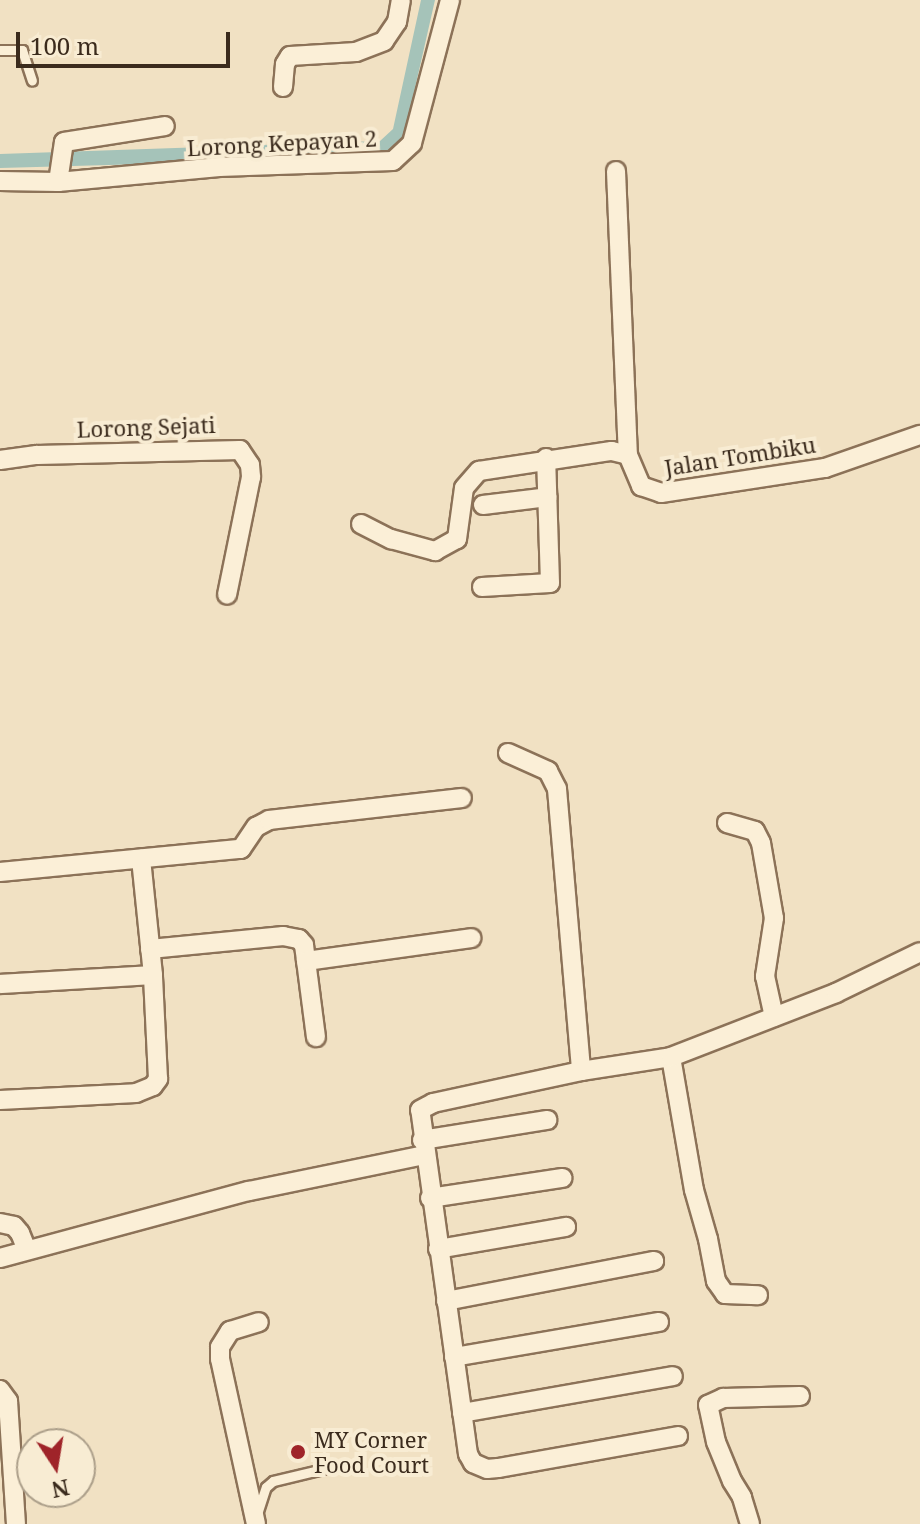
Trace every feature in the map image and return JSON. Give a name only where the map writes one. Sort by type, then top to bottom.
[{"type":"street","points":[[283,87],[285,64],[290,56],[356,52],[384,41],[397,22],[401,0]]},
{"type":"street","name":"Lorong Kepayan 2","points":[[0,181],[59,167],[219,167],[393,161],[412,143],[450,0]]},
{"type":"street","points":[[59,167],[69,140],[165,126]]},
{"type":"street","points":[[361,524],[391,539],[435,551],[457,539],[464,488],[474,474],[546,458],[612,451],[628,455],[616,171]]},
{"type":"street","name":"Jalan Tombiku","points":[[628,455],[641,486],[661,493],[825,468],[920,435]]},
{"type":"street","name":"Lorong Sejati","points":[[0,460],[37,455],[240,450],[250,465],[251,477],[227,595]]},
{"type":"street","points":[[482,587],[550,583],[546,458]]},
{"type":"street","points":[[483,505],[548,497]]},
{"type":"street","points":[[508,753],[548,771],[557,789],[581,1071]]},
{"type":"street","points":[[0,872],[241,849],[256,827],[269,820],[462,798]]},
{"type":"street","points":[[727,823],[755,831],[761,843],[774,918],[765,976],[774,1017]]},
{"type":"street","points":[[0,1100],[136,1093],[153,1086],[160,1070],[141,859]]},
{"type":"street","points":[[150,949],[283,936],[299,939],[304,945],[316,1037]]},
{"type":"street","points":[[306,961],[471,938]]},
{"type":"street","points":[[678,1436],[487,1469],[473,1463],[468,1454],[420,1110],[433,1103],[581,1071],[671,1057],[860,982],[920,952]]},
{"type":"street","points":[[0,984],[153,975]]},
{"type":"street","points":[[671,1057],[694,1190],[716,1281],[725,1294],[758,1295]]},
{"type":"street","points":[[0,1258],[249,1191],[547,1120]]},
{"type":"street","points":[[430,1198],[562,1178]]},
{"type":"street","points":[[0,1223],[14,1226],[27,1250]]},
{"type":"street","points":[[438,1249],[566,1227]]},
{"type":"street","points":[[446,1301],[654,1261]]},
{"type":"street","points":[[256,1521],[220,1359],[220,1347],[230,1331],[259,1322]]},
{"type":"street","points":[[454,1357],[659,1322]]},
{"type":"street","points":[[462,1413],[673,1376]]},
{"type":"street","points":[[0,1390],[8,1401],[7,1492],[16,1524]]},
{"type":"street","points":[[750,1524],[742,1497],[716,1442],[708,1405],[723,1398],[800,1396]]},
{"type":"lane","points":[[0,50],[22,50],[32,80]]},
{"type":"lane","points":[[256,1521],[266,1487],[273,1481],[323,1469]]},
{"type":"water","points":[[421,0],[435,0],[405,132],[391,151],[182,163],[0,168],[0,154],[380,141],[393,129]]},
{"type":"place","name":"MY Corner Food Court","points":[[298,1452]]}]
